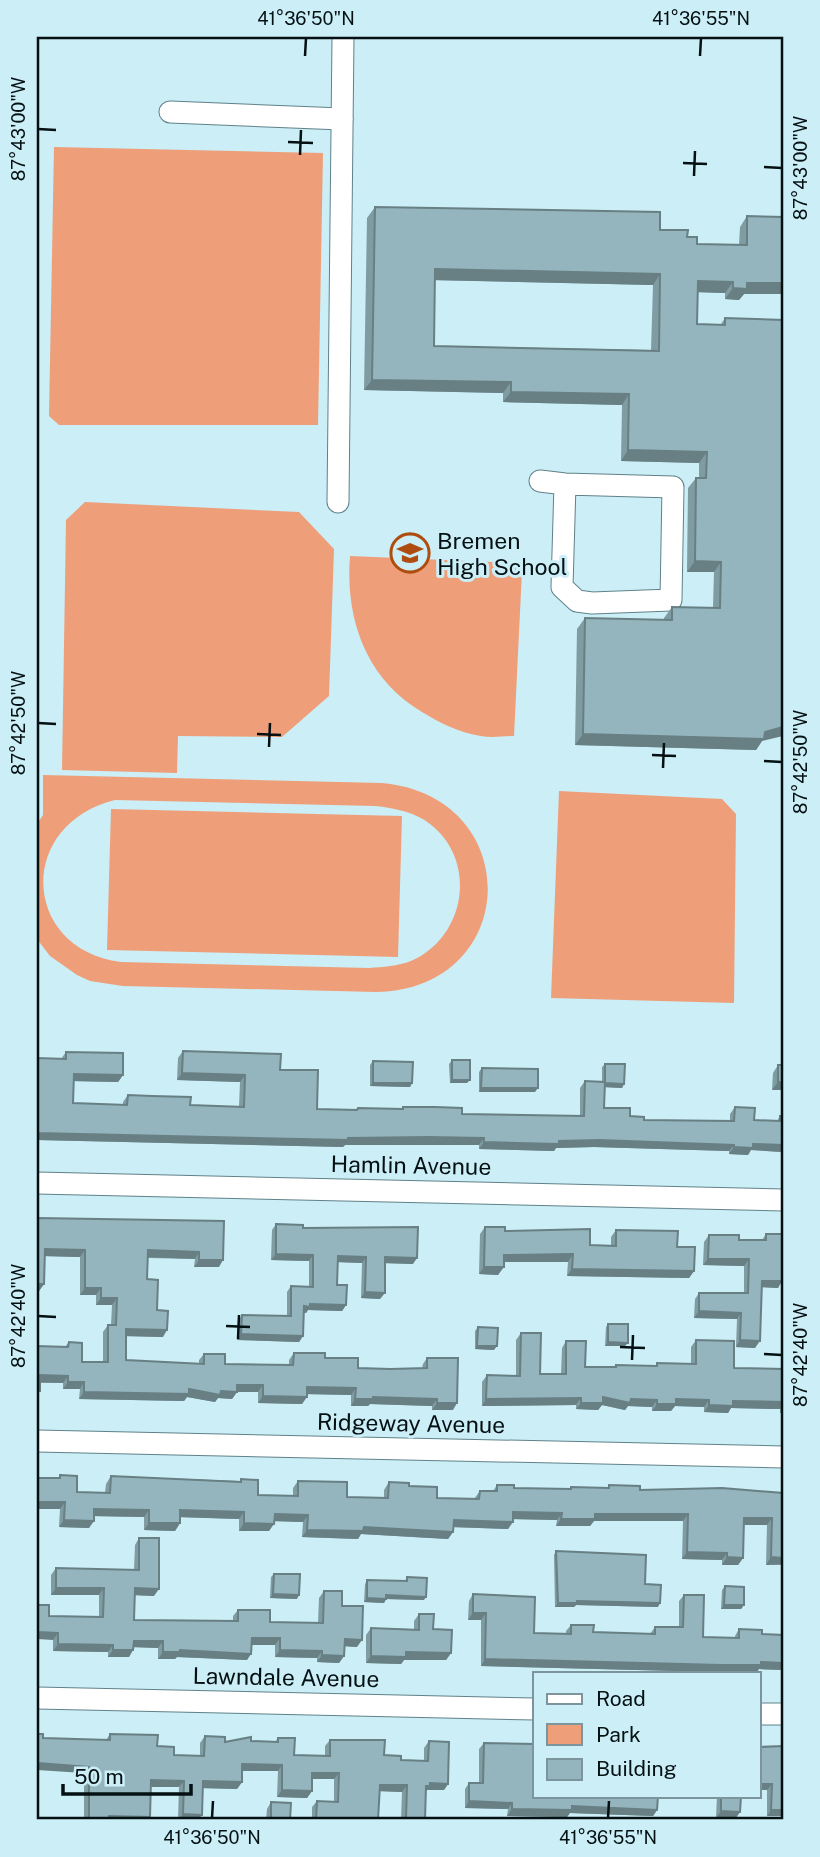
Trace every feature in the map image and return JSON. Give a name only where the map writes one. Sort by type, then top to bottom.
[{"type":"street","points":[[338,502],[343,37]]},
{"type":"street","points":[[170,112],[342,118]]},
{"type":"street","points":[[540,481],[673,487],[671,600],[592,603],[577,601],[562,587],[565,484]]},
{"type":"street","name":"Hamlin Avenue","points":[[37,1183],[783,1200]]},
{"type":"street","name":"Ridgeway Avenue","points":[[37,1441],[783,1457]]},
{"type":"street","name":"Lawndale Avenue","points":[[37,1698],[533,1709]]},
{"type":"street","points":[[760,1714],[783,1714]]},
{"type":"green space","points":[[54,147],[323,153],[318,425],[59,425],[49,416]]},
{"type":"green space","points":[[85,502],[299,512],[334,549],[329,696],[282,737],[178,736],[177,773],[62,770],[66,520]]},
{"type":"green space","points":[[350,556],[514,563],[522,571],[514,736],[481,736],[450,727],[422,712],[386,683],[373,665],[356,624],[351,602]]},
{"type":"green space","points":[[43,775],[382,783],[429,796],[462,821],[482,854],[488,891],[480,928],[459,960],[424,983],[376,992],[123,986],[90,981],[50,956],[37,939],[37,824],[43,815]],"holes":[[[115,800],[375,806],[404,811],[430,824],[445,840],[455,858],[460,877],[454,917],[444,935],[430,950],[406,963],[369,968],[121,962],[88,953],[64,935],[49,912],[43,886],[47,859],[60,834],[82,814]]]},
{"type":"green space","points":[[559,791],[722,799],[736,814],[734,1003],[551,998]]},
{"type":"green space","points":[[111,809],[402,816],[398,957],[107,950]]},
{"type":"building","points":[[375,207],[660,212],[660,230],[688,230],[687,237],[697,237],[697,244],[747,245],[747,216],[783,217],[783,283],[747,283],[747,289],[733,288],[733,282],[698,281],[697,324],[725,325],[725,318],[783,320],[783,727],[765,732],[764,739],[583,734],[585,618],[672,620],[672,607],[720,608],[721,562],[695,561],[696,478],[706,478],[707,452],[628,450],[629,394],[511,392],[511,382],[372,380]],"holes":[[[435,269],[660,274],[659,351],[434,346]]]},
{"type":"building","points":[[183,1051],[281,1054],[280,1070],[318,1070],[317,1109],[435,1107],[462,1108],[462,1114],[584,1116],[585,1081],[605,1082],[604,1108],[630,1108],[630,1116],[644,1117],[644,1120],[734,1121],[735,1107],[755,1108],[754,1120],[780,1121],[780,1116],[783,1116],[783,1145],[753,1144],[753,1148],[599,1140],[559,1141],[559,1144],[484,1142],[484,1138],[348,1140],[37,1133],[37,1058],[66,1059],[66,1052],[123,1053],[123,1075],[74,1074],[73,1103],[127,1105],[128,1095],[191,1097],[190,1105],[244,1107],[245,1075],[182,1073]]},
{"type":"building","points":[[452,1060],[470,1060],[470,1080],[452,1080]]},
{"type":"building","points":[[373,1061],[413,1062],[412,1083],[373,1083]]},
{"type":"building","points":[[605,1064],[625,1064],[624,1084],[605,1083]]},
{"type":"building","points":[[778,1065],[783,1065],[783,1082],[778,1082]]},
{"type":"building","points":[[482,1068],[538,1069],[538,1088],[481,1088]]},
{"type":"building","points":[[37,1218],[224,1221],[223,1260],[199,1260],[199,1252],[148,1250],[147,1279],[158,1280],[157,1310],[168,1311],[167,1330],[126,1329],[126,1360],[204,1364],[204,1354],[225,1354],[225,1364],[293,1365],[294,1353],[325,1353],[325,1358],[358,1358],[358,1368],[390,1369],[427,1368],[427,1358],[458,1358],[457,1403],[437,1403],[437,1399],[355,1399],[356,1388],[307,1387],[307,1397],[263,1396],[263,1385],[237,1385],[237,1392],[221,1391],[220,1395],[189,1389],[189,1394],[84,1392],[84,1382],[68,1382],[68,1376],[40,1375],[40,1391],[37,1391],[37,1346],[68,1347],[69,1342],[82,1343],[82,1362],[108,1362],[108,1325],[116,1325],[117,1298],[101,1298],[101,1288],[85,1288],[85,1250],[45,1249],[44,1284],[37,1284]]},
{"type":"building","points":[[276,1224],[303,1225],[303,1228],[418,1227],[417,1258],[385,1257],[385,1293],[365,1292],[366,1257],[338,1256],[337,1285],[347,1285],[346,1305],[304,1306],[303,1336],[241,1334],[242,1315],[291,1316],[291,1286],[313,1287],[313,1255],[276,1254]]},
{"type":"building","points":[[485,1227],[505,1227],[505,1231],[590,1229],[590,1245],[616,1246],[616,1230],[678,1231],[677,1247],[695,1247],[694,1271],[572,1269],[573,1254],[504,1255],[504,1267],[484,1267]]},
{"type":"building","points":[[766,1234],[783,1234],[782,1281],[762,1281],[760,1341],[740,1340],[741,1313],[699,1311],[699,1293],[748,1293],[749,1259],[708,1259],[709,1235],[739,1235],[739,1240],[766,1240]]},
{"type":"building","points":[[608,1324],[628,1324],[628,1343],[608,1342]]},
{"type":"building","points":[[478,1327],[498,1328],[497,1346],[477,1346]]},
{"type":"building","points":[[521,1333],[541,1333],[540,1374],[566,1374],[566,1341],[586,1341],[585,1367],[616,1367],[657,1366],[657,1363],[696,1364],[696,1340],[734,1341],[734,1368],[783,1369],[783,1402],[733,1401],[733,1406],[709,1405],[709,1400],[676,1399],[676,1404],[657,1404],[657,1400],[631,1399],[630,1403],[603,1397],[603,1403],[581,1403],[581,1398],[486,1399],[487,1375],[520,1376]]},
{"type":"building","points":[[60,1475],[77,1476],[77,1492],[110,1493],[111,1476],[241,1482],[241,1479],[258,1480],[258,1495],[298,1496],[298,1481],[347,1482],[347,1497],[388,1498],[389,1482],[437,1487],[437,1498],[479,1499],[480,1491],[497,1491],[497,1485],[571,1489],[609,1488],[609,1485],[640,1486],[640,1490],[722,1488],[783,1493],[783,1558],[771,1557],[772,1518],[744,1518],[743,1558],[727,1557],[727,1553],[687,1552],[688,1514],[595,1514],[595,1519],[561,1519],[562,1513],[513,1512],[513,1522],[454,1520],[453,1532],[364,1527],[363,1531],[307,1530],[308,1515],[275,1514],[274,1524],[244,1523],[244,1512],[180,1510],[180,1523],[149,1523],[149,1510],[94,1509],[94,1521],[64,1520],[65,1502],[37,1502],[37,1478],[60,1478]]},
{"type":"building","points":[[139,1538],[159,1538],[159,1589],[135,1588],[134,1620],[238,1621],[238,1610],[270,1610],[270,1622],[323,1623],[324,1591],[342,1591],[342,1606],[363,1606],[362,1640],[345,1639],[344,1656],[322,1655],[322,1651],[280,1650],[280,1638],[252,1638],[251,1654],[180,1650],[163,1652],[163,1641],[134,1641],[133,1650],[113,1650],[113,1645],[58,1644],[58,1633],[37,1632],[37,1605],[49,1605],[49,1616],[103,1617],[104,1588],[56,1588],[56,1568],[139,1570]]},
{"type":"building","points":[[556,1551],[646,1555],[645,1584],[661,1585],[660,1603],[558,1603]]},
{"type":"building","points":[[274,1574],[300,1574],[299,1595],[273,1594]]},
{"type":"building","points":[[407,1577],[427,1578],[426,1597],[386,1595],[386,1599],[367,1598],[367,1580],[407,1581]]},
{"type":"building","points":[[725,1586],[744,1587],[744,1605],[724,1605]]},
{"type":"building","points":[[473,1594],[535,1597],[534,1633],[571,1634],[571,1625],[594,1625],[593,1632],[655,1634],[655,1627],[683,1627],[684,1595],[704,1595],[703,1637],[739,1638],[739,1629],[762,1630],[762,1634],[783,1635],[783,1663],[721,1665],[485,1659],[486,1613],[473,1613]]},
{"type":"building","points":[[419,1614],[434,1614],[433,1629],[452,1630],[451,1653],[406,1652],[406,1657],[371,1656],[371,1628],[419,1630]]},
{"type":"building","points":[[37,1734],[43,1734],[43,1738],[110,1740],[110,1734],[158,1735],[157,1746],[174,1747],[174,1755],[204,1756],[205,1736],[225,1737],[225,1742],[251,1737],[251,1741],[278,1742],[278,1738],[295,1738],[294,1755],[330,1756],[330,1740],[385,1740],[384,1755],[401,1756],[401,1760],[428,1761],[429,1741],[449,1742],[448,1784],[430,1783],[430,1786],[426,1786],[425,1820],[406,1820],[407,1785],[380,1785],[378,1820],[316,1820],[317,1801],[338,1802],[339,1773],[312,1773],[312,1791],[282,1790],[282,1765],[242,1764],[242,1782],[203,1781],[202,1815],[183,1814],[184,1781],[151,1780],[150,1817],[109,1816],[109,1820],[89,1820],[89,1767],[37,1763]]},
{"type":"building","points":[[484,1743],[533,1744],[533,1798],[658,1798],[657,1810],[572,1806],[572,1810],[512,1809],[512,1803],[469,1801],[469,1783],[483,1783]]},
{"type":"building","points":[[783,1746],[783,1810],[771,1810],[772,1784],[760,1784],[760,1747]]},
{"type":"building","points":[[721,1798],[741,1798],[740,1812],[721,1811]]},
{"type":"building","points":[[271,1802],[291,1803],[290,1820],[271,1820]]},
{"type":"place","name":"Bremen High School","points":[[410,553]]}]
